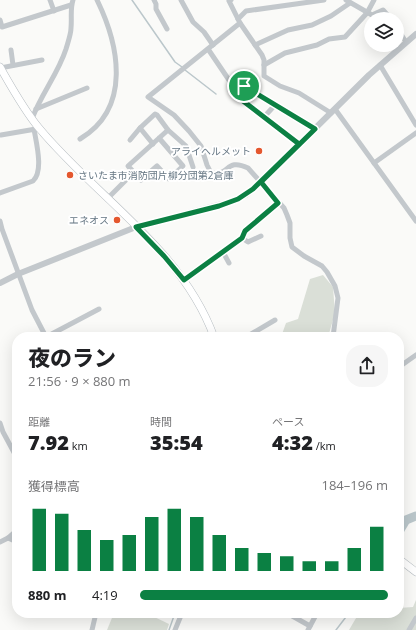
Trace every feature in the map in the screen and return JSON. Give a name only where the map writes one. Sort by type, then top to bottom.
[{"type":"main road","points":[[0,67],[37,129],[136,227],[164,256],[184,280],[201,307],[212,332]]},
{"type":"main road","points":[[404,564],[416,572]]},
{"type":"street","points":[[50,0],[54,11]]},
{"type":"street","points":[[80,139],[93,130],[105,115],[112,100],[117,80],[116,57],[109,28],[97,0]]},
{"type":"street","points":[[154,0],[156,9],[167,29]]},
{"type":"street","points":[[181,0],[194,22],[204,32],[210,47],[231,83]]},
{"type":"street","points":[[231,0],[229,1],[239,21],[262,55],[264,60],[264,76],[280,86],[299,93],[333,111],[374,163],[416,221]]},
{"type":"street","points":[[324,0],[246,11],[239,21],[210,47],[148,98],[174,115],[189,131],[201,146],[211,173],[217,174],[233,164],[240,164],[248,168],[288,215],[292,247],[322,266],[335,286],[338,298],[334,332]]},
{"type":"street","points":[[368,12],[374,0]]},
{"type":"street","points":[[0,20],[2,27],[54,11],[72,1]]},
{"type":"street","points":[[32,119],[57,71],[65,50],[71,29],[72,1]]},
{"type":"street","points":[[255,45],[288,30],[312,25],[331,16],[348,1],[366,12]]},
{"type":"street","points":[[264,65],[285,53],[317,45],[330,39],[345,37],[364,17]]},
{"type":"street","points":[[0,283],[18,274],[136,227],[230,202],[246,195],[380,65],[416,34]]},
{"type":"street","points":[[11,50],[13,65]]},
{"type":"street","points":[[0,67],[42,60]]},
{"type":"street","points":[[380,65],[416,125]]},
{"type":"street","points":[[299,144],[234,94],[244,86],[315,129]]},
{"type":"street","points":[[36,109],[87,88]]},
{"type":"street","points":[[264,117],[275,105]]},
{"type":"street","points":[[130,140],[155,114],[168,130],[186,146],[193,167]]},
{"type":"street","points":[[140,128],[153,144]]},
{"type":"street","points":[[0,193],[34,180],[36,178],[39,165],[37,129],[1,135]]},
{"type":"street","points":[[160,138],[183,166],[169,179],[157,166],[141,180],[128,166],[168,130]]},
{"type":"street","points":[[374,163],[416,133]]},
{"type":"street","points":[[107,198],[133,173]]},
{"type":"street","points":[[184,280],[242,238],[245,231],[278,203]]},
{"type":"street","points":[[0,221],[32,310],[43,332]]},
{"type":"street","points":[[242,238],[248,242],[261,236]]},
{"type":"street","points":[[223,252],[229,263]]},
{"type":"street","points":[[55,332],[99,309]]},
{"type":"street","points":[[255,332],[275,320]]},
{"type":"street","points":[[404,363],[416,355]]},
{"type":"street","points":[[0,423],[12,449]]},
{"type":"street","points":[[0,542],[12,534]]},
{"type":"street","points":[[8,538],[12,540]]},
{"type":"street","points":[[92,630],[95,618]]},
{"type":"street","points":[[175,630],[180,618]]},
{"type":"street","points":[[294,618],[309,628],[314,618]]},
{"type":"street","points":[[409,630],[416,618]]},
{"type":"shaded area","points":[[323,275],[333,287],[335,313],[329,332],[283,332],[286,323],[298,319],[310,279]]},
{"type":"shaded area","points":[[416,600],[416,630],[349,630],[356,618],[404,618],[404,608],[413,607]]},
{"type":"shaded area","points":[[112,618],[156,618],[169,624],[167,630],[107,630]]},
{"type":"waterway","points":[[132,0],[175,62],[182,67]]},
{"type":"waterway","points":[[185,70],[216,94]]},
{"type":"waterway","points":[[404,523],[406,520],[416,516]]},
{"type":"waterway","points":[[169,630],[173,618]]},
{"type":"waterway","points":[[336,630],[345,618]]},
{"type":"place","name":"アライヘルメット","points":[[259,151]]},
{"type":"place","name":"さいたま市消防団片柳分団第2倉庫","points":[[70,175]]},
{"type":"place","name":"エネオス","points":[[117,220]]},
{"type":"route","points":[[244,86],[315,129],[261,182],[278,203],[245,231],[242,238],[184,280],[164,256],[136,227],[219,206],[246,195],[299,144],[234,94],[244,86]]}]
